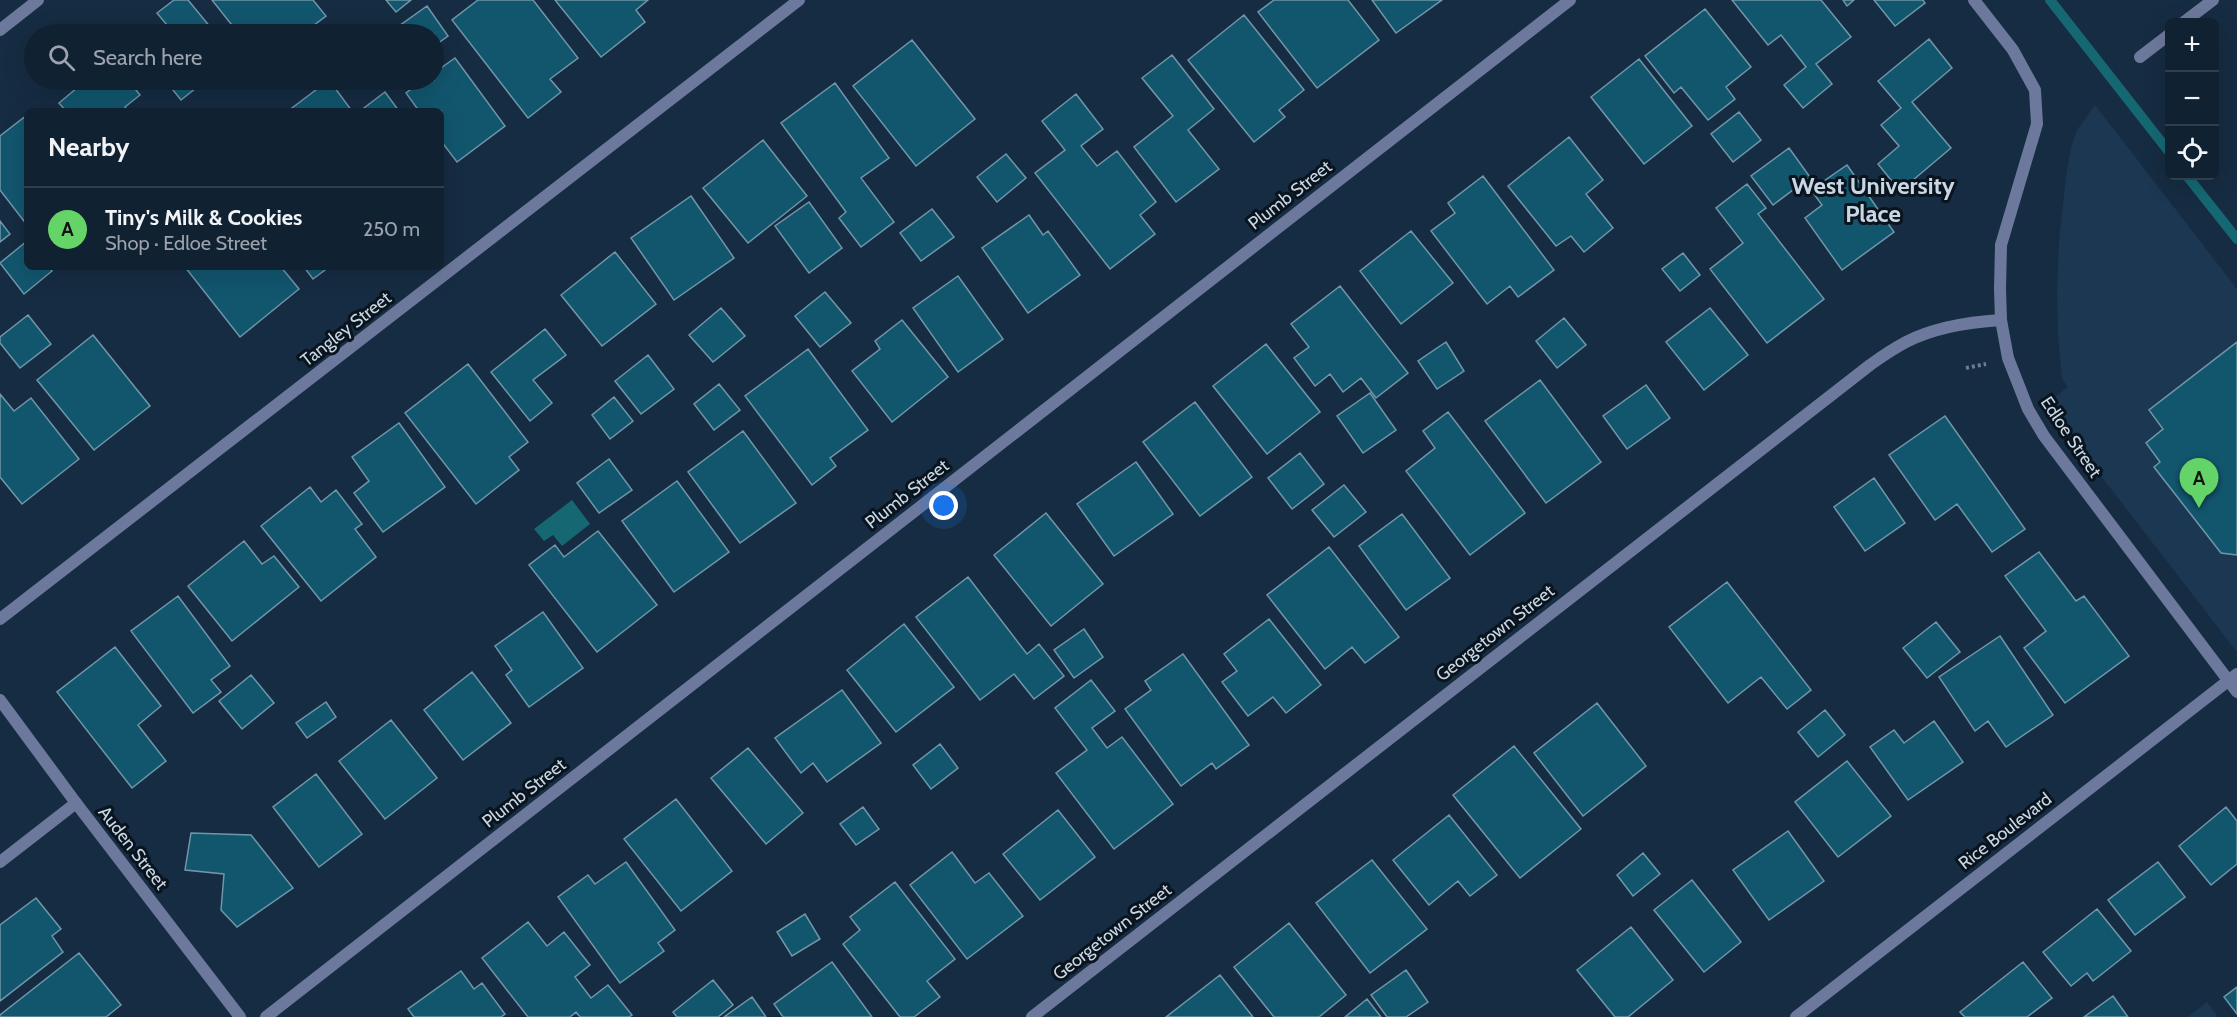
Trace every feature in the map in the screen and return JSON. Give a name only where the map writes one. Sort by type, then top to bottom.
[{"type":"street","points":[[0,30],[38,0]]},
{"type":"street","name":"Tangley Street","points":[[0,619],[799,0]]},
{"type":"street","name":"Plumb Street","points":[[266,1017],[1570,0]]},
{"type":"street","name":"Edloe Street","points":[[1974,0],[2013,50],[2035,90],[2037,123],[2001,245],[2001,320],[2008,358],[2028,409],[2044,436],[2232,677],[2237,692]]},
{"type":"street","points":[[2189,18],[2213,0]]},
{"type":"street","points":[[2140,57],[2165,37]]},
{"type":"street","name":"Georgetown Street","points":[[1032,1017],[1870,365],[1907,342],[1937,330],[1970,322],[2001,320]]},
{"type":"street","name":"Rice Boulevard","points":[[1796,1017],[2232,677]]},
{"type":"street","name":"Auden Street","points":[[0,700],[240,1017]]},
{"type":"street","points":[[0,862],[76,803]]},
{"type":"shaded area","points":[[2095,105],[2237,289],[2237,652],[2067,432],[2051,400],[2068,387],[2062,379],[2057,293],[2059,241],[2066,177],[2071,147],[2077,130]]},
{"type":"shaded area","points":[[572,500],[590,524],[562,546],[553,535],[544,541],[534,529]]},
{"type":"shaded area","points":[[2207,1002],[2218,1017],[2188,1017]]},
{"type":"building","points":[[174,0],[188,0],[208,24],[166,24],[157,13]]},
{"type":"building","points":[[212,0],[313,0],[326,16],[315,24],[231,24]]},
{"type":"building","points":[[386,0],[411,0],[396,12]]},
{"type":"building","points":[[478,0],[533,0],[578,58],[550,79],[561,92],[528,118],[452,20]]},
{"type":"building","points":[[555,0],[648,0],[636,10],[645,22],[601,57]]},
{"type":"building","points":[[1274,0],[1348,0],[1379,40],[1317,88],[1258,12]]},
{"type":"building","points":[[1372,0],[1442,0],[1396,33]]},
{"type":"building","points":[[1732,0],[1821,0],[1851,37],[1816,64],[1832,84],[1803,108],[1784,85],[1806,67],[1781,35],[1768,45]]},
{"type":"building","points":[[1843,0],[1854,0],[1847,6]]},
{"type":"building","points":[[1874,0],[1923,0],[1925,3],[1895,26]]},
{"type":"building","points":[[427,6],[440,24],[402,24]]},
{"type":"building","points":[[1705,9],[1751,67],[1726,87],[1735,99],[1708,120],[1681,87],[1674,93],[1645,56]]},
{"type":"building","points":[[1244,15],[1304,90],[1279,110],[1285,117],[1254,142],[1188,60]]},
{"type":"building","points":[[1929,39],[1952,68],[1912,102],[1951,148],[1900,191],[1878,164],[1899,146],[1881,125],[1901,108],[1878,81]]},
{"type":"building","points":[[912,40],[975,119],[916,166],[853,86]]},
{"type":"building","points":[[1172,55],[1214,109],[1188,130],[1219,169],[1176,202],[1134,147],[1173,116],[1142,78]]},
{"type":"building","points":[[455,58],[505,126],[457,162],[444,145],[444,108],[417,108],[406,93],[410,90],[444,90],[444,66]]},
{"type":"building","points":[[1639,59],[1692,126],[1644,164],[1591,97]]},
{"type":"building","points":[[835,83],[889,158],[861,178],[894,222],[861,247],[839,218],[846,212],[781,123]]},
{"type":"building","points":[[74,90],[136,90],[140,95],[126,108],[63,108],[59,103]]},
{"type":"building","points":[[173,90],[194,90],[181,100]]},
{"type":"building","points":[[316,90],[336,90],[350,108],[292,108]]},
{"type":"building","points":[[385,92],[397,108],[364,108]]},
{"type":"building","points":[[1076,94],[1103,129],[1081,146],[1097,166],[1117,151],[1156,202],[1140,215],[1155,234],[1110,269],[1035,173],[1065,150],[1042,121]]},
{"type":"building","points":[[1739,112],[1761,140],[1733,162],[1711,134]]},
{"type":"building","points":[[24,117],[24,221],[0,190],[0,136]]},
{"type":"building","points":[[1569,137],[1603,180],[1586,194],[1613,228],[1584,252],[1571,236],[1556,246],[1508,186]]},
{"type":"building","points":[[763,140],[807,196],[748,243],[703,188]]},
{"type":"building","points":[[1789,148],[1810,177],[1773,205],[1751,176]]},
{"type":"building","points":[[1006,154],[1026,178],[997,202],[977,177]]},
{"type":"building","points":[[1847,165],[1894,232],[1842,270],[1805,218],[1822,205],[1811,190]]},
{"type":"building","points":[[1483,176],[1554,270],[1518,297],[1510,286],[1487,304],[1431,231],[1455,213],[1448,203]]},
{"type":"building","points":[[1747,184],[1766,208],[1758,214],[1824,299],[1767,343],[1710,269],[1743,243],[1716,208]]},
{"type":"building","points":[[691,196],[734,258],[674,300],[631,238]]},
{"type":"building","points":[[809,202],[842,248],[809,273],[775,226]]},
{"type":"building","points":[[932,209],[954,237],[921,261],[900,233]]},
{"type":"building","points":[[1029,215],[1043,235],[1048,231],[1080,275],[1028,313],[982,248]]},
{"type":"building","points":[[0,221],[10,234],[0,242]]},
{"type":"building","points":[[1411,231],[1453,283],[1401,324],[1360,271]]},
{"type":"building","points":[[24,243],[24,270],[52,271],[24,294],[0,263]]},
{"type":"building","points":[[615,252],[656,304],[602,346],[561,295]]},
{"type":"building","points":[[1683,253],[1700,275],[1680,291],[1662,269]]},
{"type":"building","points":[[187,270],[283,270],[299,289],[240,337]]},
{"type":"building","points":[[306,270],[325,270],[313,279]]},
{"type":"building","points":[[958,276],[1003,339],[958,372],[913,308]]},
{"type":"building","points":[[1340,286],[1408,373],[1376,398],[1361,378],[1343,392],[1330,374],[1315,386],[1294,358],[1309,347],[1291,324]]},
{"type":"building","points":[[825,292],[851,323],[820,347],[795,316]]},
{"type":"building","points":[[721,308],[745,336],[713,362],[689,335]]},
{"type":"building","points":[[1710,308],[1748,355],[1704,390],[1666,342]]},
{"type":"building","points":[[28,315],[51,344],[20,368],[0,343],[0,337]]},
{"type":"building","points":[[1564,318],[1586,345],[1557,368],[1536,341]]},
{"type":"building","points":[[902,320],[948,377],[892,422],[852,371],[880,349],[875,341]]},
{"type":"building","points":[[545,329],[566,355],[533,380],[552,403],[530,421],[491,372]]},
{"type":"building","points":[[93,335],[150,406],[94,450],[37,380]]},
{"type":"building","points":[[1446,342],[1464,371],[1437,389],[1418,361]]},
{"type":"building","points":[[2237,342],[2237,555],[2221,553],[2154,467],[2160,462],[2146,443],[2163,429],[2149,410]]},
{"type":"building","points":[[1266,344],[1320,412],[1267,454],[1213,386]]},
{"type":"building","points":[[808,349],[868,430],[830,458],[836,466],[812,485],[745,396]]},
{"type":"building","points":[[648,355],[674,389],[641,414],[615,381]]},
{"type":"building","points":[[468,364],[528,442],[509,457],[519,470],[476,504],[405,413]]},
{"type":"building","points":[[1540,380],[1601,462],[1546,503],[1485,421]]},
{"type":"building","points":[[719,384],[740,410],[714,430],[694,404]]},
{"type":"building","points":[[1646,385],[1670,418],[1627,449],[1603,416]]},
{"type":"building","points":[[1370,393],[1396,430],[1363,453],[1337,416]]},
{"type":"building","points":[[0,394],[14,411],[31,398],[79,459],[22,504],[0,477]]},
{"type":"building","points":[[614,397],[633,421],[610,439],[592,415]]},
{"type":"building","points":[[1195,402],[1252,477],[1200,516],[1143,442]]},
{"type":"building","points":[[1448,412],[1525,513],[1470,555],[1406,471],[1435,448],[1423,431]]},
{"type":"building","points":[[1945,416],[2025,529],[1992,552],[1957,504],[1935,520],[1889,455]]},
{"type":"building","points":[[399,423],[445,487],[383,532],[354,493],[369,481],[352,457]]},
{"type":"building","points":[[743,431],[796,503],[740,543],[688,472]]},
{"type":"building","points":[[1300,453],[1324,484],[1292,509],[1268,478]]},
{"type":"building","points":[[609,459],[632,490],[599,513],[577,483]]},
{"type":"building","points":[[1136,462],[1173,514],[1114,556],[1077,504]]},
{"type":"building","points":[[1874,478],[1905,523],[1865,551],[1834,507]]},
{"type":"building","points":[[677,481],[729,552],[674,592],[622,521]]},
{"type":"building","points":[[1344,485],[1366,512],[1334,537],[1312,510]]},
{"type":"building","points":[[310,487],[321,502],[336,490],[362,524],[355,529],[376,557],[321,601],[261,526]]},
{"type":"building","points":[[1046,513],[1103,584],[1051,626],[994,555]]},
{"type":"building","points":[[1402,514],[1450,578],[1406,610],[1359,546]]},
{"type":"building","points":[[598,531],[657,605],[597,652],[529,565],[555,545],[564,557]]},
{"type":"building","points":[[244,541],[262,564],[274,556],[299,587],[232,641],[188,586]]},
{"type":"building","points":[[1329,547],[1399,637],[1365,663],[1352,647],[1325,669],[1267,595]]},
{"type":"building","points":[[2039,552],[2076,601],[2084,596],[2129,656],[2065,703],[2024,648],[2046,631],[2005,576]]},
{"type":"building","points":[[968,577],[1027,654],[1039,644],[1064,676],[1034,699],[1014,674],[980,700],[916,617]]},
{"type":"building","points":[[1727,582],[1811,690],[1787,709],[1761,677],[1728,703],[1669,627]]},
{"type":"building","points":[[178,596],[230,666],[211,680],[221,692],[193,713],[131,631]]},
{"type":"building","points":[[543,612],[583,668],[529,707],[506,675],[512,670],[495,646]]},
{"type":"building","points":[[1269,619],[1321,685],[1286,713],[1273,697],[1248,716],[1222,682],[1237,671],[1224,654]]},
{"type":"building","points":[[1936,622],[1960,652],[1927,678],[1903,648]]},
{"type":"building","points":[[904,624],[954,687],[896,732],[847,670]]},
{"type":"building","points":[[1084,629],[1103,657],[1074,678],[1054,650]]},
{"type":"building","points":[[2000,636],[2053,715],[2006,747],[1988,721],[1975,731],[1939,677]]},
{"type":"building","points":[[115,647],[161,706],[138,725],[166,761],[132,788],[57,692]]},
{"type":"building","points":[[1183,654],[1249,745],[1216,769],[1212,763],[1181,786],[1125,709],[1151,690],[1145,681]]},
{"type":"building","points":[[472,672],[511,723],[463,760],[424,710]]},
{"type":"building","points":[[251,675],[274,703],[242,729],[219,701]]},
{"type":"building","points":[[1091,680],[1115,711],[1092,728],[1107,748],[1122,737],[1173,804],[1114,849],[1056,773],[1087,750],[1055,708]]},
{"type":"building","points":[[842,690],[881,743],[827,782],[813,763],[801,773],[775,738]]},
{"type":"building","points":[[326,702],[336,717],[307,738],[296,723]]},
{"type":"building","points":[[1597,703],[1646,766],[1583,816],[1534,753]]},
{"type":"building","points":[[1825,710],[1845,735],[1818,757],[1798,732]]},
{"type":"building","points":[[391,720],[437,778],[385,819],[339,761]]},
{"type":"building","points":[[1934,721],[1963,762],[1908,800],[1870,747],[1894,730],[1904,743]]},
{"type":"building","points":[[940,744],[958,768],[931,789],[913,765]]},
{"type":"building","points":[[1514,746],[1581,829],[1520,878],[1453,795]]},
{"type":"building","points":[[748,748],[803,813],[766,844],[711,778]]},
{"type":"building","points":[[1847,761],[1891,816],[1838,857],[1795,802]]},
{"type":"building","points":[[316,774],[362,834],[319,867],[273,807]]},
{"type":"building","points":[[676,799],[732,871],[681,911],[624,839]]},
{"type":"building","points":[[863,807],[879,829],[856,845],[840,824]]},
{"type":"building","points":[[2226,807],[2237,821],[2237,864],[2211,885],[2179,846]]},
{"type":"building","points":[[1058,810],[1095,857],[1040,900],[1003,854]]},
{"type":"building","points":[[1449,815],[1497,875],[1470,896],[1458,881],[1429,905],[1393,860]]},
{"type":"building","points":[[1788,831],[1824,881],[1769,920],[1733,870]]},
{"type":"building","points":[[191,833],[251,835],[293,888],[237,927],[221,910],[224,874],[185,870]]},
{"type":"building","points":[[952,852],[975,883],[989,873],[1023,916],[967,959],[910,885]]},
{"type":"building","points":[[1643,853],[1660,874],[1633,896],[1617,875]]},
{"type":"building","points":[[1372,860],[1427,929],[1370,973],[1316,903]]},
{"type":"building","points":[[626,862],[675,930],[658,943],[664,951],[620,983],[558,897],[588,875],[595,884]]},
{"type":"building","points":[[2158,862],[2185,897],[2135,935],[2108,900]]},
{"type":"building","points":[[1692,880],[1741,942],[1704,972],[1654,910]]},
{"type":"building","points":[[895,882],[955,959],[927,981],[940,997],[914,1017],[900,1017],[843,944],[860,930],[850,917]]},
{"type":"building","points":[[36,898],[61,929],[52,936],[63,952],[0,1001],[0,925]]},
{"type":"building","points":[[2097,909],[2131,951],[2093,981],[2087,973],[2071,986],[2043,952]]},
{"type":"building","points":[[805,914],[820,939],[792,956],[777,932]]},
{"type":"building","points":[[528,922],[547,946],[564,932],[590,965],[575,977],[591,998],[608,985],[632,1015],[629,1017],[580,1017],[576,1012],[570,1017],[528,1017],[482,958]]},
{"type":"building","points":[[1289,923],[1346,995],[1319,1017],[1274,1017],[1234,967]]},
{"type":"building","points":[[1631,927],[1673,980],[1628,1017],[1615,1017],[1577,970]]},
{"type":"building","points":[[79,953],[121,1005],[106,1017],[0,1017],[0,1015]]},
{"type":"building","points":[[832,962],[872,1017],[783,1017],[774,1004]]},
{"type":"building","points":[[2023,962],[2052,998],[2027,1017],[1965,1017],[1960,1012]]},
{"type":"building","points":[[1406,970],[1428,1002],[1406,1017],[1387,1017],[1371,995]]},
{"type":"building","points":[[461,971],[474,989],[482,983],[505,1014],[501,1017],[414,1017],[408,1009]]},
{"type":"building","points":[[1220,975],[1253,1017],[1166,1017]]},
{"type":"building","points":[[713,980],[733,1005],[718,1017],[677,1017],[673,1012]]},
{"type":"building","points":[[2237,987],[2237,1014],[2224,997]]},
{"type":"building","points":[[2113,996],[2128,1017],[2084,1017]]},
{"type":"building","points":[[752,997],[766,1017],[724,1017]]},
{"type":"building","points":[[1367,999],[1381,1017],[1345,1017]]},
{"type":"waterway","points":[[2050,0],[2165,147]]},
{"type":"waterway","points":[[2190,180],[2237,239]]},
{"type":"place","name":"Tiny's Milk & Cookies","points":[[2199,508]]},
{"type":"district","name":"West University Place","points":[[1873,199]]}]
